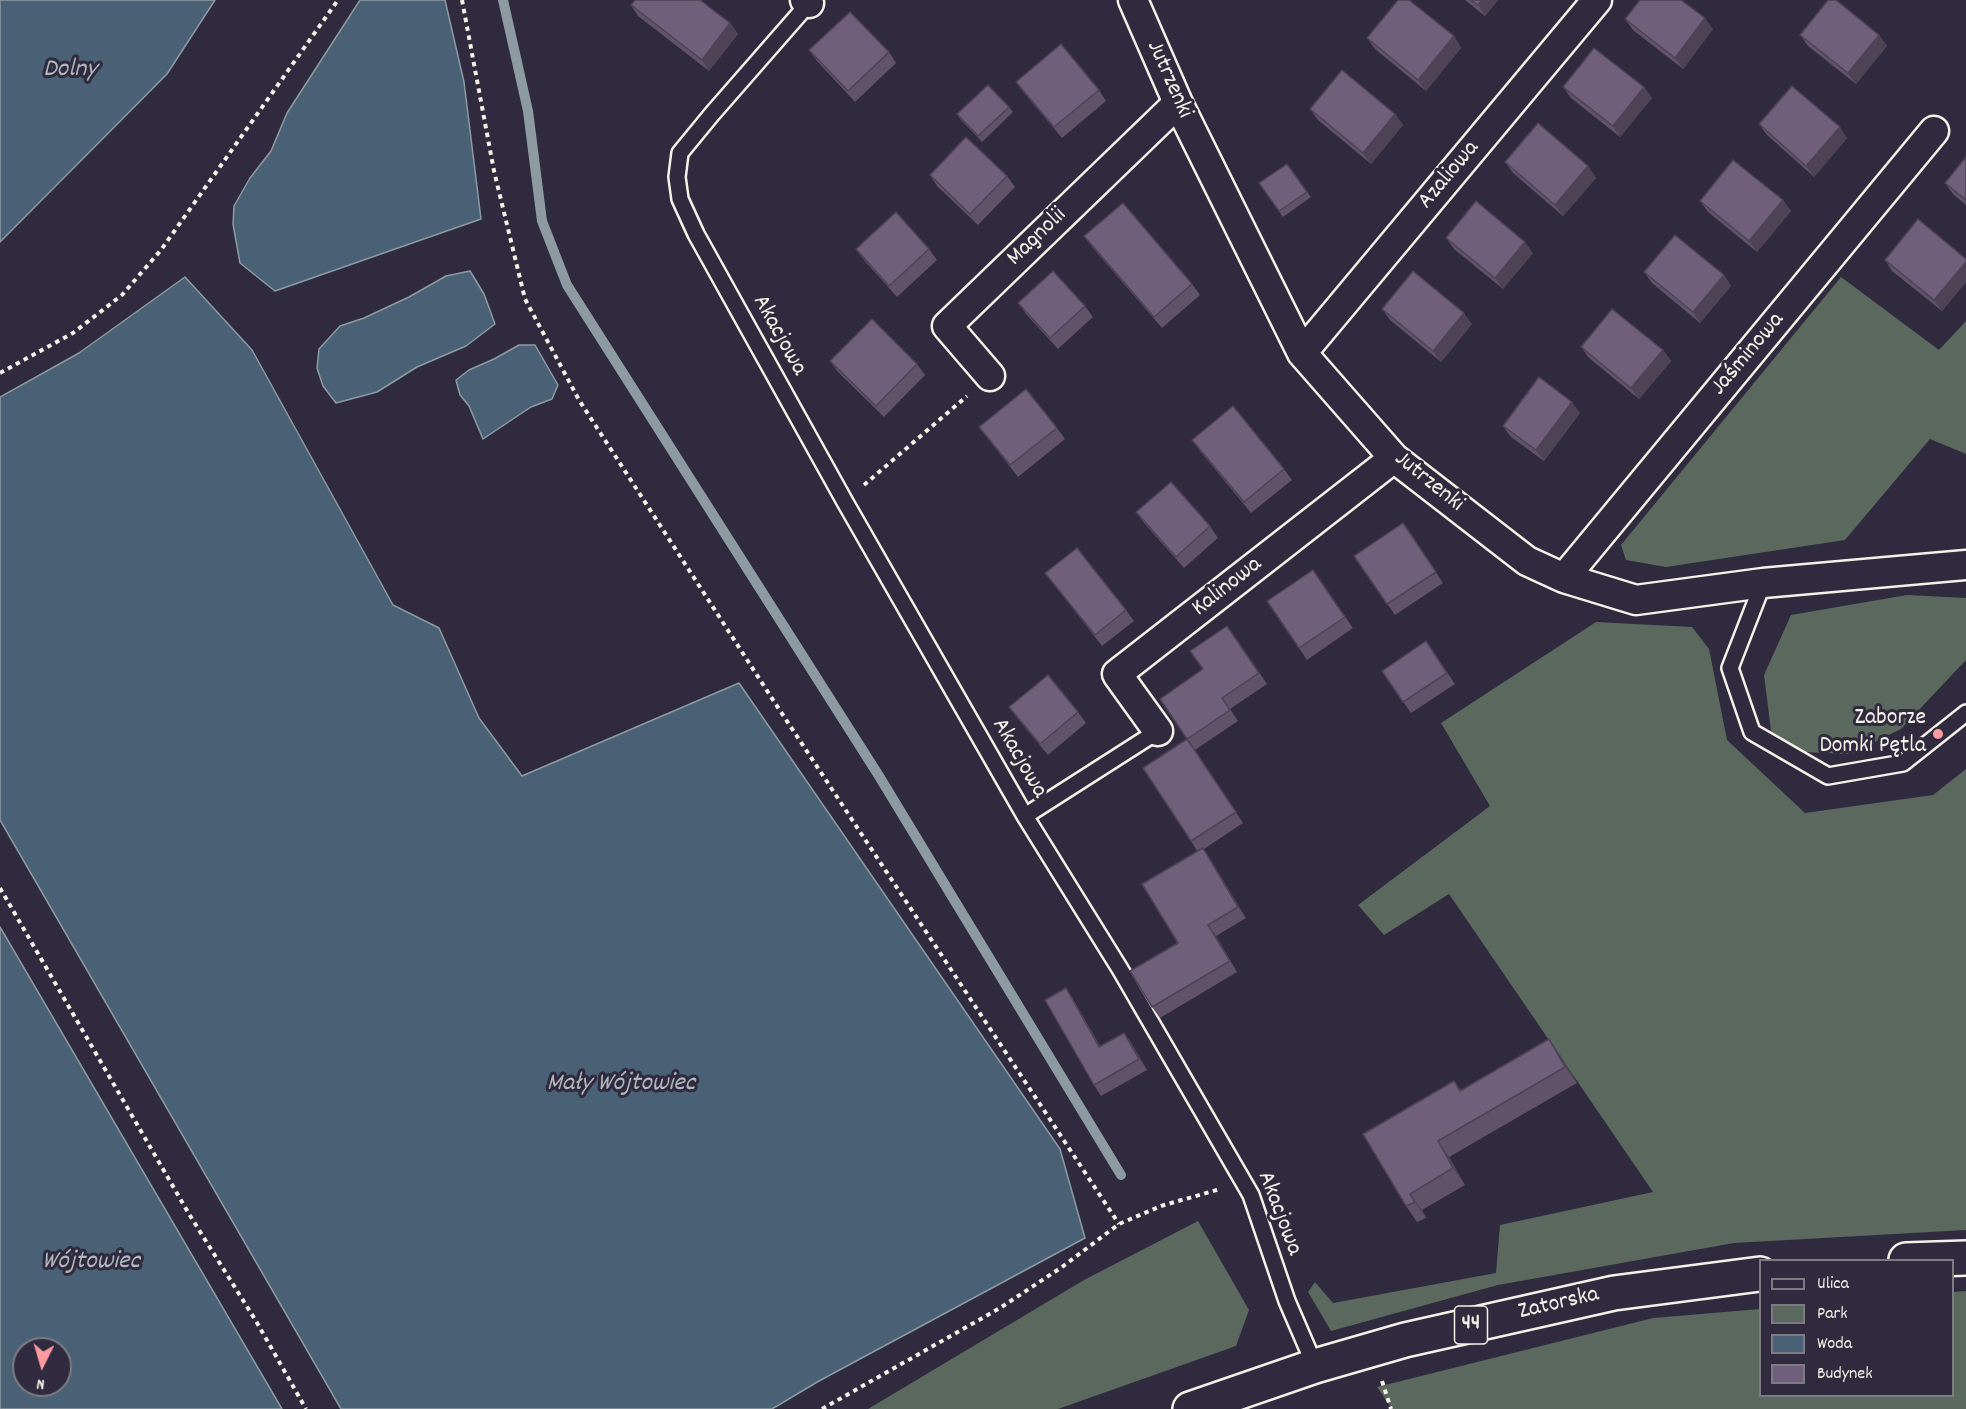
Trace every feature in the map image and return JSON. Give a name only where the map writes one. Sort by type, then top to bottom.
[{"type":"main road","points":[[1936,1259],[1966,1258]]},
{"type":"main road","name":"Zatorska","points":[[1190,1409],[1315,1366],[1405,1340],[1614,1293],[1759,1275]]},
{"type":"street","name":"Azaliowa","points":[[1302,352],[1597,0]]},
{"type":"street","name":"Jutrzenki","points":[[1136,2],[1178,103],[1302,352],[1394,458],[1527,561],[1564,579],[1636,600],[1763,584],[1966,565]]},
{"type":"street","name":"Magnolii","points":[[990,376],[946,326],[1178,103]]},
{"type":"street","name":"Jaśminowa","points":[[1564,579],[1934,131]]},
{"type":"street","name":"Kalinowa","points":[[1158,731],[1117,674],[1394,458]]},
{"type":"lane","name":"Akacjowa","points":[[807,2],[680,153],[677,177],[680,199],[696,234],[845,502],[1025,816],[1120,969],[1244,1182],[1251,1196],[1287,1301],[1315,1366]]},
{"type":"lane","points":[[1763,584],[1730,668],[1752,732],[1828,776],[1903,763],[1966,712]]},
{"type":"lane","points":[[1025,816],[1158,731]]},
{"type":"path","points":[[0,373],[74,333],[122,295],[161,250],[338,0]]},
{"type":"path","points":[[462,0],[494,171],[525,299],[579,400],[775,703],[1119,1224]]},
{"type":"path","points":[[845,502],[990,376]]},
{"type":"path","points":[[0,888],[136,1124],[256,1321],[306,1409]]},
{"type":"path","points":[[822,1409],[1000,1308],[1062,1267],[1119,1224],[1161,1206],[1244,1182]]},
{"type":"green space","points":[[1841,277],[1939,350],[1966,321],[1966,454],[1930,439],[1845,540],[1666,567],[1626,560],[1621,545]]},
{"type":"green space","points":[[1907,595],[1966,598],[1966,660],[1901,729],[1850,754],[1802,752],[1771,731],[1764,675],[1791,615]]},
{"type":"green space","points":[[1596,622],[1692,627],[1709,649],[1727,740],[1805,813],[1933,795],[1966,769],[1966,1230],[1734,1243],[1498,1285],[1331,1331],[1308,1292],[1315,1282],[1333,1303],[1496,1273],[1500,1225],[1653,1192],[1449,894],[1384,935],[1358,905],[1490,806],[1441,723]]},
{"type":"green space","points":[[1198,1221],[1249,1310],[1236,1346],[1058,1409],[868,1409],[1084,1280]]},
{"type":"green space","points":[[1966,1291],[1966,1409],[1392,1409],[1377,1387],[1653,1318],[1759,1309],[1759,1397],[1954,1397],[1954,1292]]},
{"type":"water","name":"Dolny","points":[[0,0],[215,0],[167,74],[0,242]]},
{"type":"water","points":[[360,0],[445,0],[464,82],[481,219],[275,291],[240,263],[233,224],[234,206],[250,178],[271,151],[287,113]]},
{"type":"water","points":[[470,271],[484,294],[495,324],[466,346],[417,367],[377,392],[336,403],[323,386],[317,368],[319,349],[340,326],[364,318],[409,297],[446,276]]},
{"type":"water","name":"Mały Wójtowiec","points":[[185,277],[252,350],[393,605],[439,628],[479,718],[522,776],[739,683],[1060,1149],[1085,1238],[819,1381],[772,1409],[341,1409],[0,820],[0,397],[79,353]]},
{"type":"water","points":[[519,345],[535,345],[558,385],[552,399],[531,407],[483,439],[469,406],[460,395],[456,380],[469,370]]},
{"type":"water","name":"Wójtowiec","points":[[0,927],[282,1409],[0,1409]]},
{"type":"building","points":[[635,0],[700,0],[730,23],[702,60],[631,5]]},
{"type":"building","points":[[1398,0],[1409,0],[1454,36],[1418,80],[1367,38]]},
{"type":"building","points":[[1471,0],[1482,0],[1478,5]]},
{"type":"building","points":[[1640,0],[1681,0],[1705,18],[1675,58],[1625,19]]},
{"type":"building","points":[[1828,0],[1836,0],[1879,35],[1848,73],[1800,35]]},
{"type":"building","points":[[850,12],[889,52],[848,91],[809,50]]},
{"type":"building","points":[[1061,44],[1099,90],[1054,127],[1016,82]]},
{"type":"building","points":[[1594,48],[1644,87],[1613,126],[1563,87]]},
{"type":"building","points":[[1342,70],[1395,114],[1363,153],[1310,109]]},
{"type":"building","points":[[988,85],[1009,107],[978,136],[957,114]]},
{"type":"building","points":[[1792,86],[1840,127],[1806,166],[1759,124]]},
{"type":"building","points":[[1538,123],[1588,166],[1555,205],[1505,162]]},
{"type":"building","points":[[966,137],[1007,176],[970,214],[930,175]]},
{"type":"building","points":[[1966,157],[1966,200],[1945,183]]},
{"type":"building","points":[[1733,160],[1783,200],[1749,241],[1700,201]]},
{"type":"building","points":[[1287,164],[1307,192],[1279,211],[1259,183]]},
{"type":"building","points":[[1476,201],[1525,242],[1495,278],[1446,238]]},
{"type":"building","points":[[1123,203],[1192,284],[1154,317],[1084,236]]},
{"type":"building","points":[[896,212],[929,249],[889,286],[856,249]]},
{"type":"building","points":[[1918,219],[1966,259],[1966,262],[1934,300],[1885,260]]},
{"type":"building","points":[[1675,235],[1724,275],[1693,312],[1644,272]]},
{"type":"building","points":[[1053,271],[1085,306],[1050,338],[1018,303]]},
{"type":"building","points":[[1413,271],[1464,313],[1433,351],[1382,309]]},
{"type":"building","points":[[1612,309],[1663,350],[1631,388],[1581,347]]},
{"type":"building","points":[[872,319],[917,364],[876,406],[830,361]]},
{"type":"building","points":[[1539,377],[1572,402],[1536,450],[1503,426]]},
{"type":"building","points":[[1026,389],[1057,428],[1010,465],[979,427]]},
{"type":"building","points":[[1233,406],[1284,469],[1244,502],[1192,440]]},
{"type":"building","points":[[1171,482],[1210,526],[1176,557],[1136,512]]},
{"type":"building","points":[[1403,523],[1436,572],[1387,604],[1354,556]]},
{"type":"building","points":[[1077,548],[1126,610],[1095,635],[1045,573]]},
{"type":"building","points":[[1313,570],[1345,617],[1299,648],[1267,601]]},
{"type":"building","points":[[1227,626],[1259,673],[1222,698],[1230,710],[1187,739],[1160,699],[1203,669],[1190,651]]},
{"type":"building","points":[[1426,641],[1447,673],[1403,702],[1382,671]]},
{"type":"building","points":[[1048,675],[1078,712],[1040,744],[1009,707]]},
{"type":"building","points":[[1187,739],[1236,812],[1191,841],[1143,768]]},
{"type":"building","points":[[1203,848],[1238,907],[1208,925],[1230,961],[1152,1007],[1130,971],[1178,943],[1142,884]]},
{"type":"building","points":[[1066,988],[1099,1047],[1124,1033],[1139,1059],[1094,1085],[1045,1000]]},
{"type":"building","points":[[1549,1039],[1565,1067],[1438,1141],[1453,1168],[1410,1194],[1415,1202],[1406,1206],[1363,1134],[1454,1081],[1460,1091]]},
{"type":"waterway","points":[[503,0],[528,111],[542,221],[567,285],[879,776],[1121,1175]]},
{"type":"place","name":"Zaborze Domki Pętla","points":[[1938,734]]}]
